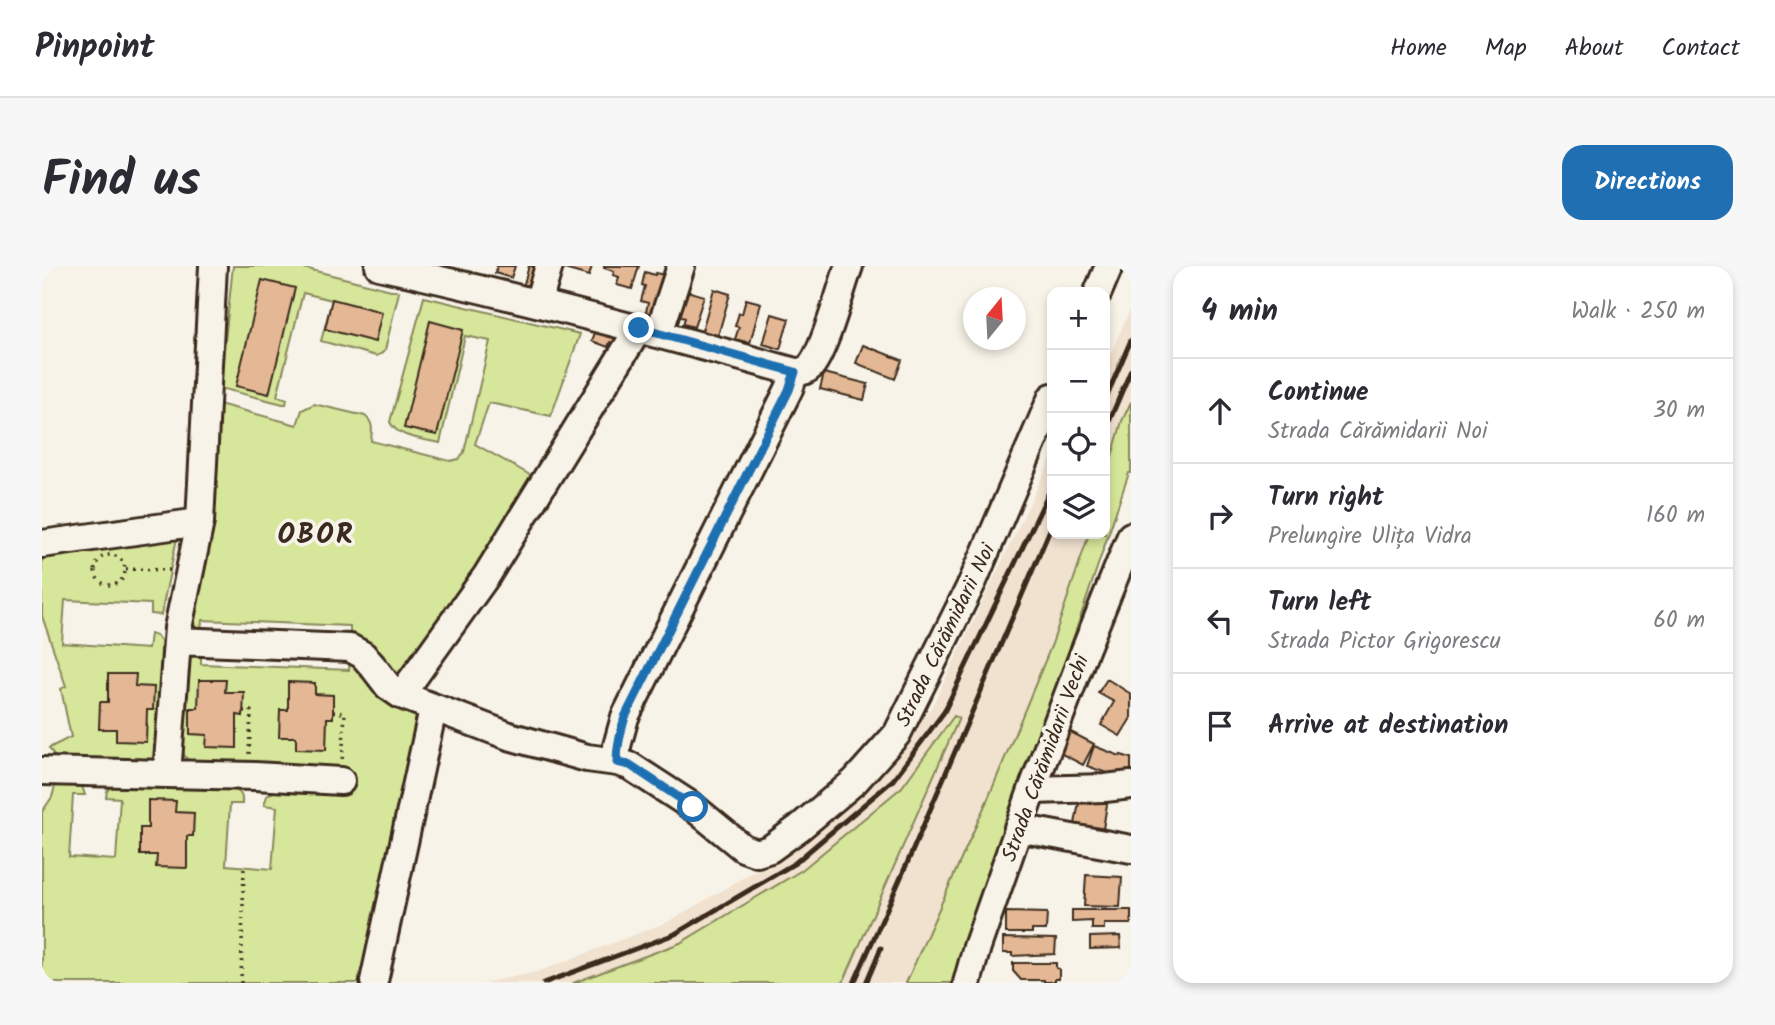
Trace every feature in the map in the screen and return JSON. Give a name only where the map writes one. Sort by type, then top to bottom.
[{"type":"street","points":[[167,774],[178,628],[200,522],[213,266]]},
{"type":"street","points":[[379,266],[649,331],[795,372],[810,368],[820,351],[849,266]]},
{"type":"street","points":[[538,303],[549,266]]},
{"type":"street","points":[[401,695],[487,575],[649,331],[681,266]]},
{"type":"street","points":[[1100,287],[1109,266]]},
{"type":"street","points":[[617,762],[617,746],[625,717],[789,390],[795,372]]},
{"type":"street","name":"Strada Cărămidarii Noi","points":[[177,641],[350,648],[363,655],[388,686],[433,709],[509,736],[587,758],[630,765],[693,807],[743,848],[757,853],[770,849],[799,828],[855,781],[897,734],[973,581],[1047,409]]},
{"type":"street","points":[[42,544],[200,522]]},
{"type":"street","name":"Strada Cărămidarii Vechi","points":[[967,983],[1018,828],[1131,536]]},
{"type":"street","points":[[374,981],[433,709]]},
{"type":"street","points":[[42,771],[341,781]]},
{"type":"street","points":[[1032,790],[1131,785]]},
{"type":"street","points":[[1018,828],[1131,849]]},
{"type":"path","points":[[108,555],[119,557],[125,569],[121,581],[112,586],[101,583],[94,569],[99,559],[108,555]]},
{"type":"path","points":[[125,569],[190,570]]},
{"type":"path","points":[[243,711],[251,711],[248,776]]},
{"type":"path","points":[[333,712],[345,713],[341,781]]},
{"type":"path","points":[[242,983],[244,867]]},
{"type":"shaded area","points":[[1131,308],[1131,402],[1122,421],[1110,463],[1110,413],[1110,355]]},
{"type":"shaded area","points":[[1047,467],[1047,539],[1087,539],[1052,644],[990,794],[906,983],[482,983],[537,972],[668,922],[787,852],[883,771],[933,705]]},
{"type":"green space","points":[[233,266],[296,266],[399,292],[385,350],[376,356],[321,341],[332,300],[303,293],[277,396],[287,399],[286,404],[220,388]]},
{"type":"green space","points":[[424,297],[580,334],[551,416],[489,403],[475,444],[539,480],[401,685],[350,639],[350,626],[202,620],[201,632],[199,631],[192,619],[213,523],[219,404],[297,425],[302,410],[314,404],[365,416],[371,424],[371,441],[450,461],[459,459],[464,452],[490,341],[465,336],[440,443],[405,435],[390,422]]},
{"type":"green space","points":[[1131,402],[1131,473],[1110,529],[1110,463],[1122,421]]},
{"type":"green space","points":[[177,538],[161,615],[151,614],[151,604],[65,600],[62,643],[148,649],[150,634],[157,636],[161,642],[160,706],[155,755],[145,762],[56,759],[49,748],[71,737],[61,689],[66,686],[42,616],[42,551]]},
{"type":"green space","points":[[1087,539],[1107,539],[957,983],[906,983],[990,794],[1052,644]]},
{"type":"green space","points":[[201,651],[201,664],[349,670],[350,658],[424,714],[361,983],[42,983],[42,812],[52,797],[57,779],[76,780],[85,795],[73,795],[69,857],[116,860],[120,798],[106,797],[107,791],[114,783],[232,788],[240,794],[242,804],[230,804],[226,865],[272,869],[277,807],[264,805],[267,796],[275,791],[340,792],[191,762],[185,757],[185,660],[191,654]]},
{"type":"green space","points":[[954,716],[959,718],[843,983],[573,983],[680,943],[802,870],[902,787]]},
{"type":"building","points":[[497,266],[515,266],[511,278],[495,273]]},
{"type":"building","points":[[529,266],[544,266],[538,292],[523,287]]},
{"type":"building","points":[[592,266],[589,276],[561,268]]},
{"type":"building","points":[[604,266],[639,266],[632,289],[617,285],[619,277]]},
{"type":"building","points":[[645,272],[672,277],[660,316],[646,312],[648,303],[641,301]]},
{"type":"building","points":[[262,280],[295,288],[269,394],[236,386]]},
{"type":"building","points":[[680,289],[704,296],[694,327],[683,324],[685,318],[672,314]]},
{"type":"building","points":[[714,289],[730,294],[717,339],[701,334]]},
{"type":"building","points":[[332,299],[382,312],[375,342],[325,329]]},
{"type":"building","points":[[746,299],[761,303],[750,343],[735,339],[739,327],[735,326]]},
{"type":"building","points":[[772,314],[789,319],[780,349],[763,344]]},
{"type":"building","points":[[430,321],[463,330],[437,435],[404,428]]},
{"type":"building","points":[[598,324],[624,333],[620,346],[610,342],[608,347],[592,341]]},
{"type":"building","points":[[863,345],[902,360],[895,379],[856,363]]},
{"type":"building","points":[[824,373],[868,384],[864,400],[820,389]]},
{"type":"building","points":[[108,674],[136,674],[135,686],[154,687],[153,710],[147,710],[146,742],[116,741],[116,729],[99,729],[100,702],[108,702]]},
{"type":"building","points":[[1107,679],[1131,694],[1131,718],[1120,736],[1101,725],[1114,702],[1098,693]]},
{"type":"building","points":[[199,680],[226,680],[225,692],[244,692],[243,716],[237,715],[237,748],[206,747],[207,735],[190,734],[190,708],[198,708]]},
{"type":"building","points":[[288,682],[315,683],[315,694],[333,695],[333,718],[327,718],[326,750],[296,749],[296,737],[279,737],[280,710],[288,710]]},
{"type":"building","points":[[1065,729],[1094,744],[1083,765],[1060,753],[1062,749],[1057,746]]},
{"type":"building","points":[[1094,746],[1131,758],[1131,774],[1126,772],[1123,779],[1087,766]]},
{"type":"building","points":[[1093,796],[1108,798],[1103,829],[1075,824],[1079,802],[1092,804]]},
{"type":"building","points":[[148,800],[176,801],[175,812],[194,813],[193,836],[187,836],[187,868],[156,867],[157,855],[140,855],[140,828],[148,828]]},
{"type":"building","points":[[1086,875],[1122,877],[1120,907],[1084,906]]},
{"type":"building","points":[[1072,910],[1131,910],[1131,924],[1104,924],[1104,929],[1092,929],[1092,921],[1072,922]]},
{"type":"building","points":[[1006,912],[1047,913],[1046,930],[1006,933]]},
{"type":"building","points":[[1120,936],[1121,948],[1090,949],[1090,937]]},
{"type":"building","points":[[1003,938],[1056,939],[1055,954],[1012,956],[1012,953],[1003,953]]},
{"type":"building","points":[[1013,963],[1056,963],[1059,979],[1055,979],[1055,982],[1021,980],[1013,971]]},
{"type":"railway","points":[[1110,388],[1131,340]]},
{"type":"railway","points":[[1110,419],[1131,370]]},
{"type":"railway","points":[[544,983],[675,934],[795,863],[893,780],[944,712],[1047,496]]},
{"type":"railway","points":[[854,983],[1047,537]]},
{"type":"railway","points":[[866,983],[881,948]]},
{"type":"district","name":"OBOR","points":[[316,533]]},
{"type":"route","points":[[639,328],[795,372],[789,390],[625,717],[620,732],[617,762],[630,765],[693,807]]}]
